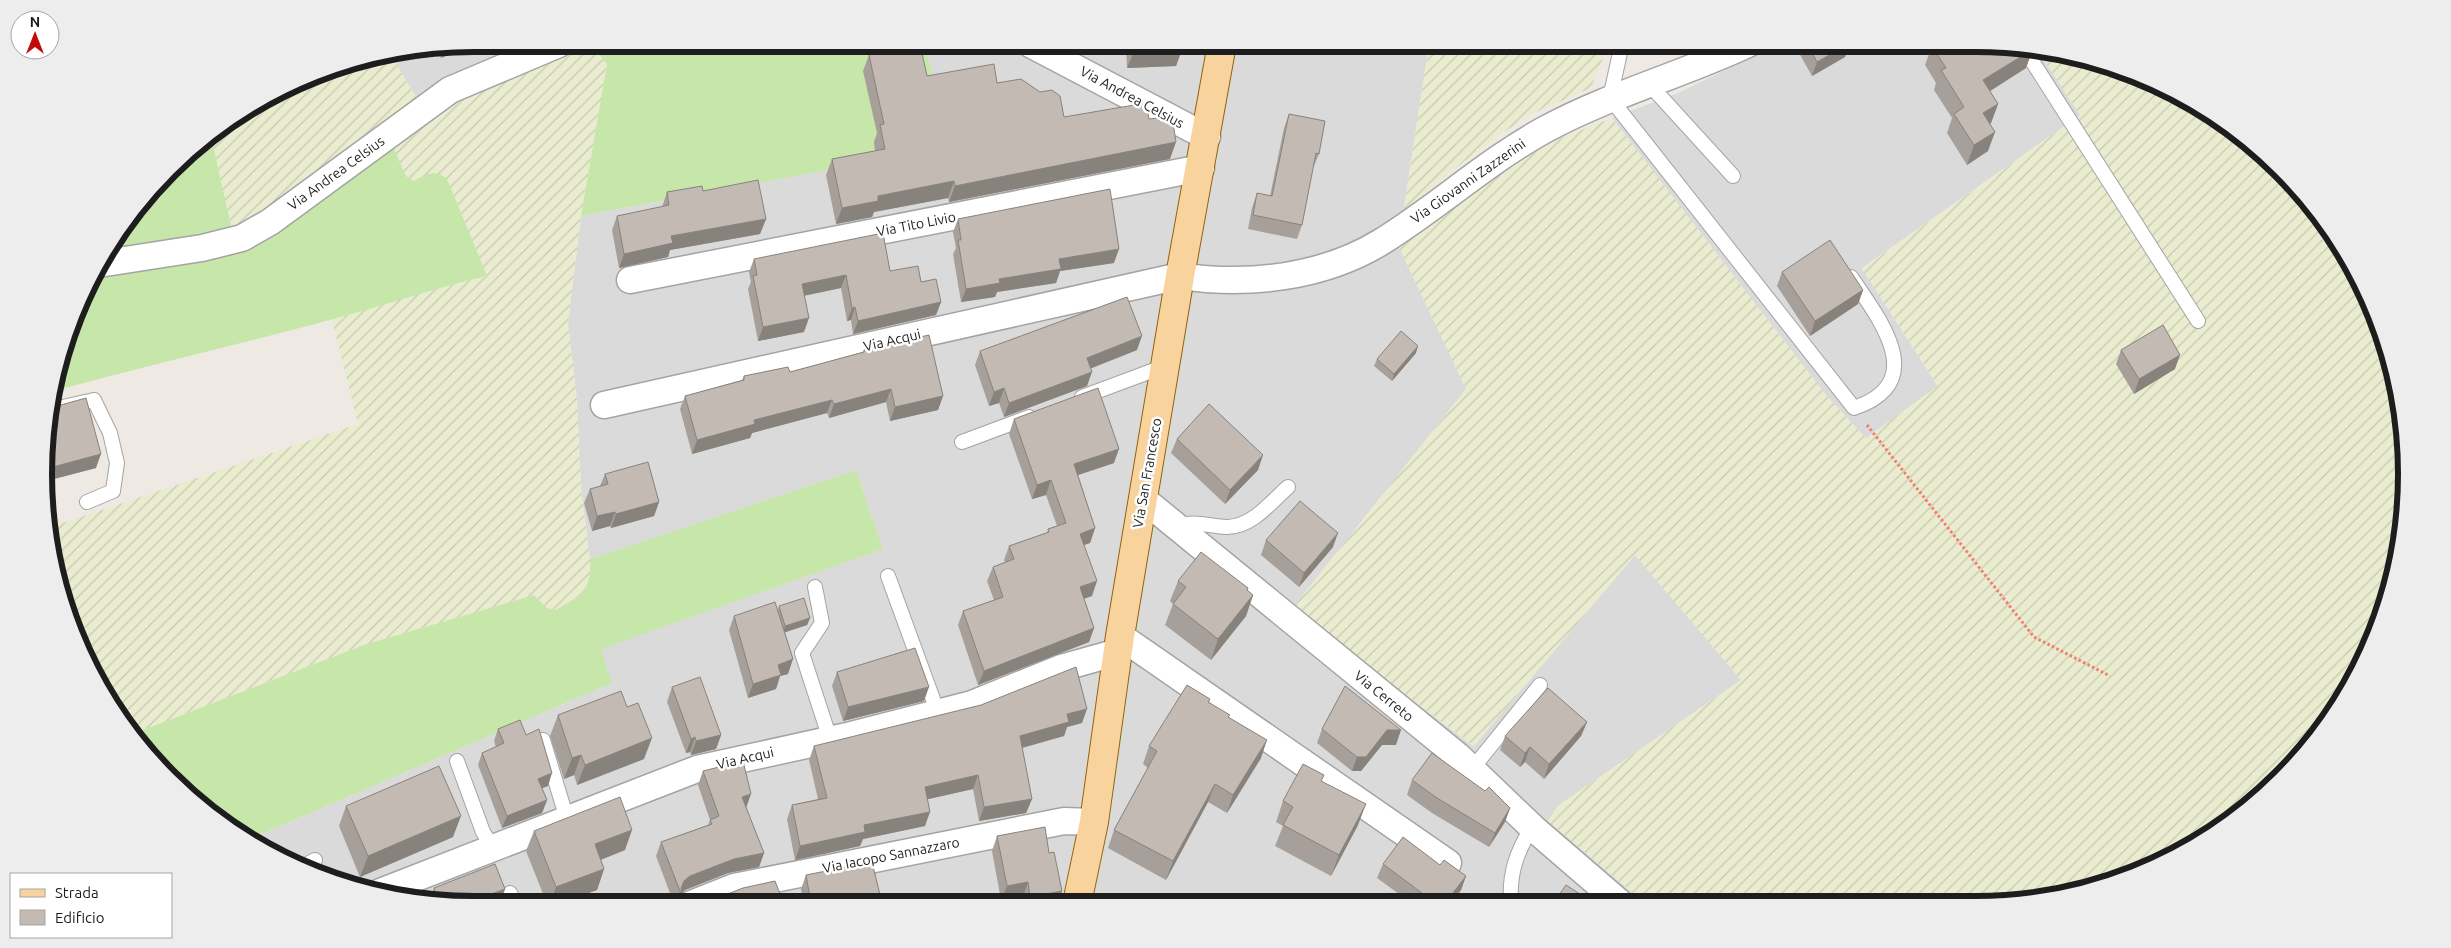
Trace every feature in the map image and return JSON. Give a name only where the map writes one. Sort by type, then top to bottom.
[{"type":"main road","name":"Via San Francesco","points":[[1083,896],[1142,499],[1221,52]]},
{"type":"street","name":"Via Andrea Celsius","points":[[109,262],[202,248],[242,238],[270,222],[450,90],[540,52]]},
{"type":"street","name":"Via Andrea Celsius","points":[[1045,52],[1207,137]]},
{"type":"street","name":"Via Giovanni Zazzerini","points":[[1180,276],[1219,280],[1256,279],[1316,269],[1344,260],[1382,241],[1491,162],[1536,134],[1610,98],[1728,52]]},
{"type":"street","name":"Via Tito Livio","points":[[630,280],[1201,168]]},
{"type":"street","name":"Via Acqui","points":[[604,405],[1180,276]]},
{"type":"street","name":"Via Cerreto","points":[[1142,499],[1472,769],[1532,827],[1612,896]]},
{"type":"street","name":"Via Acqui","points":[[393,887],[697,769],[972,704],[1119,644]]},
{"type":"street","points":[[1119,644],[1448,863]]},
{"type":"street","name":"Via Iacopo Sannazzaro","points":[[711,896],[734,887],[1064,821],[1094,822]]},
{"type":"lane","points":[[1620,52],[1610,98],[1854,408],[1877,398],[1886,389],[1892,380],[1894,359],[1882,322],[1842,263]]},
{"type":"lane","points":[[2028,56],[2198,321]]},
{"type":"lane","points":[[1649,84],[1733,176]]},
{"type":"lane","points":[[1072,401],[1165,366]]},
{"type":"lane","points":[[58,408],[94,400],[110,433],[117,463],[113,491],[87,502]]},
{"type":"lane","points":[[962,442],[1045,411]]},
{"type":"lane","points":[[1176,527],[1197,524],[1236,526],[1254,518],[1288,487]]},
{"type":"lane","points":[[888,576],[938,713]]},
{"type":"lane","points":[[815,587],[822,623],[802,653],[830,739]]},
{"type":"lane","points":[[1472,769],[1540,686]]},
{"type":"lane","points":[[543,740],[568,819]]},
{"type":"lane","points":[[457,761],[483,832],[493,848]]},
{"type":"lane","points":[[1511,896],[1510,884],[1514,861],[1532,827]]},
{"type":"lane","points":[[311,862],[315,860]]},
{"type":"path","points":[[1854,408],[2034,637],[2110,676]]},
{"type":"shaded area","points":[[474,52],[559,52],[515,68],[428,115],[400,71],[396,60],[419,56]]},
{"type":"shaded area","points":[[927,52],[1428,52],[1398,245],[1466,389],[1292,609],[1473,746],[1635,555],[1741,680],[1559,805],[1548,821],[1636,896],[446,895],[392,887],[339,873],[288,852],[258,836],[612,683],[600,649],[883,549],[856,470],[590,559],[581,489],[577,400],[568,323],[581,216],[949,147]]},
{"type":"shaded area","points":[[1763,52],[2005,53],[2043,58],[2080,115],[1862,268],[1938,387],[1866,439],[1825,394],[1612,118],[1678,93]]},
{"type":"green space","points":[[559,52],[597,52],[607,64],[581,216],[568,323],[577,400],[581,489],[590,559],[590,578],[587,587],[581,595],[556,610],[547,608],[534,595],[364,645],[140,731],[109,685],[85,635],[67,583],[56,525],[358,424],[332,320],[434,288],[487,276],[431,173],[414,181],[406,176],[391,142],[428,115],[515,68]]},
{"type":"green space","points":[[597,52],[927,52],[950,147],[581,216],[607,64]]},
{"type":"green space","points":[[1428,52],[1606,52],[1591,88],[1536,112],[1499,135],[1449,173],[1403,214]]},
{"type":"green space","points":[[2043,58],[2086,67],[2112,75],[2163,96],[2188,109],[2234,140],[2275,176],[2311,217],[2342,263],[2355,288],[2376,339],[2384,365],[2395,419],[2398,446],[2398,502],[2395,529],[2384,583],[2376,609],[2355,660],[2327,708],[2294,752],[2255,791],[2234,808],[2188,839],[2138,863],[2086,881],[2032,892],[2005,895],[1636,896],[1548,821],[1559,805],[1741,680],[1635,555],[1474,746],[1292,609],[1466,389],[1398,245],[1497,174],[1558,139],[1612,118],[1825,394],[1866,438],[1938,386],[1862,269],[2080,115]]},
{"type":"green space","points":[[396,60],[400,71],[419,102],[233,235],[213,144],[263,109],[288,96],[339,75]]},
{"type":"green space","points":[[391,142],[406,176],[414,181],[435,173],[447,179],[487,276],[350,315],[62,389],[75,339],[104,273],[214,255]]},
{"type":"green space","points":[[213,144],[233,235],[115,254],[157,196],[196,157]]},
{"type":"green space","points":[[856,470],[883,549],[601,649],[612,683],[258,836],[196,791],[157,752],[140,731],[364,645],[534,595],[547,608],[556,610],[584,591],[589,579],[590,559]]},
{"type":"building","points":[[882,52],[922,52],[927,76],[994,64],[997,83],[1021,79],[1040,92],[1052,90],[1060,96],[1064,117],[1146,103],[1149,119],[1172,116],[1176,142],[955,186],[954,181],[878,196],[878,201],[842,208],[832,159],[885,149],[880,125],[884,124],[869,55]]},
{"type":"building","points":[[1133,52],[1181,52],[1133,54]]},
{"type":"building","points":[[1811,52],[1835,52],[1817,62]]},
{"type":"building","points":[[1936,52],[2023,55],[1983,80],[1998,104],[1983,113],[1995,132],[1974,145],[1954,114],[1964,107],[1941,70],[1946,68]]},
{"type":"building","points":[[1289,114],[1325,121],[1319,154],[1316,153],[1302,225],[1253,215],[1257,193],[1272,196]]},
{"type":"building","points":[[758,180],[766,219],[671,236],[673,243],[624,254],[617,216],[669,205],[667,192],[702,186],[703,191]]},
{"type":"building","points":[[1110,189],[1119,249],[1059,259],[1061,269],[999,279],[1000,283],[966,289],[958,240],[961,240],[958,219]]},
{"type":"building","points":[[883,233],[890,271],[918,266],[921,282],[936,279],[941,302],[858,321],[855,307],[852,308],[846,275],[802,284],[809,318],[763,327],[753,276],[757,275],[754,259]]},
{"type":"building","points":[[1830,240],[1863,290],[1815,321],[1782,272]]},
{"type":"building","points":[[1127,297],[1142,336],[1087,358],[1092,372],[1009,403],[1004,388],[994,392],[980,351]]},
{"type":"building","points":[[2163,325],[2180,355],[2139,379],[2121,350]]},
{"type":"building","points":[[1401,331],[1418,346],[1394,374],[1377,359]]},
{"type":"building","points":[[929,335],[943,396],[895,407],[891,389],[834,404],[832,400],[754,420],[755,424],[697,440],[685,396],[744,380],[744,376],[788,367],[790,372],[864,352],[864,350]]},
{"type":"building","points":[[1098,388],[1119,449],[1074,464],[1095,528],[1080,534],[1097,581],[1080,587],[1094,628],[984,671],[963,611],[1003,597],[993,567],[1014,559],[1009,546],[1049,532],[1048,529],[1066,523],[1051,480],[1037,485],[1014,419]]},
{"type":"building","points":[[86,398],[101,454],[53,467],[53,446],[58,406]]},
{"type":"building","points":[[1209,404],[1263,455],[1230,490],[1177,439]]},
{"type":"building","points":[[648,462],[659,502],[616,514],[615,512],[597,516],[590,489],[608,484],[605,474]]},
{"type":"building","points":[[1300,501],[1338,533],[1304,573],[1266,540]]},
{"type":"building","points":[[1201,552],[1248,588],[1247,590],[1253,595],[1218,639],[1173,604],[1186,587],[1178,581]]},
{"type":"building","points":[[804,598],[810,618],[785,626],[779,606]]},
{"type":"building","points":[[775,602],[793,659],[778,665],[781,675],[753,684],[734,616]]},
{"type":"building","points":[[915,648],[929,687],[848,707],[837,672]]},
{"type":"building","points":[[1076,667],[1087,709],[1067,714],[1069,722],[1020,736],[1032,799],[984,807],[978,775],[925,787],[930,812],[864,825],[865,832],[800,846],[792,805],[827,798],[814,746],[981,705]]},
{"type":"building","points":[[700,677],[721,735],[696,741],[695,737],[691,739],[672,687]]},
{"type":"building","points":[[1187,685],[1210,699],[1208,702],[1230,715],[1228,717],[1267,740],[1233,795],[1215,784],[1173,861],[1114,830],[1157,751],[1149,746]]},
{"type":"building","points":[[1345,686],[1401,730],[1387,730],[1366,757],[1357,757],[1322,729]]},
{"type":"building","points":[[1548,688],[1587,722],[1549,764],[1530,747],[1525,753],[1505,736]]},
{"type":"building","points":[[621,691],[627,707],[638,703],[652,738],[585,765],[581,755],[572,758],[558,715]]},
{"type":"building","points":[[520,720],[526,735],[539,729],[552,773],[538,779],[547,800],[507,816],[482,753],[504,743],[498,729]]},
{"type":"building","points":[[1432,753],[1485,791],[1489,787],[1510,808],[1495,833],[1437,798],[1412,780]]},
{"type":"building","points":[[743,761],[751,794],[742,797],[764,853],[734,859],[690,876],[684,881],[681,888],[682,896],[661,842],[712,824],[710,820],[719,816],[703,771]]},
{"type":"building","points":[[1303,764],[1324,775],[1321,781],[1366,804],[1339,855],[1283,825],[1293,807],[1283,801]]},
{"type":"building","points":[[439,766],[461,816],[368,856],[346,806]]},
{"type":"building","points":[[620,797],[632,830],[595,844],[604,869],[556,887],[534,831]]},
{"type":"building","points":[[1045,827],[1049,853],[1054,852],[1062,891],[1030,896],[1028,882],[1007,886],[997,836]]},
{"type":"building","points":[[1403,837],[1440,865],[1444,860],[1466,876],[1451,896],[1426,896],[1383,864]]},
{"type":"building","points":[[872,862],[880,896],[810,896],[806,875]]},
{"type":"building","points":[[495,864],[505,889],[486,896],[474,896],[436,894],[434,888]]},
{"type":"building","points":[[775,881],[781,896],[722,896],[743,888]]},
{"type":"building","points":[[1566,885],[1583,896],[1558,896]]}]
